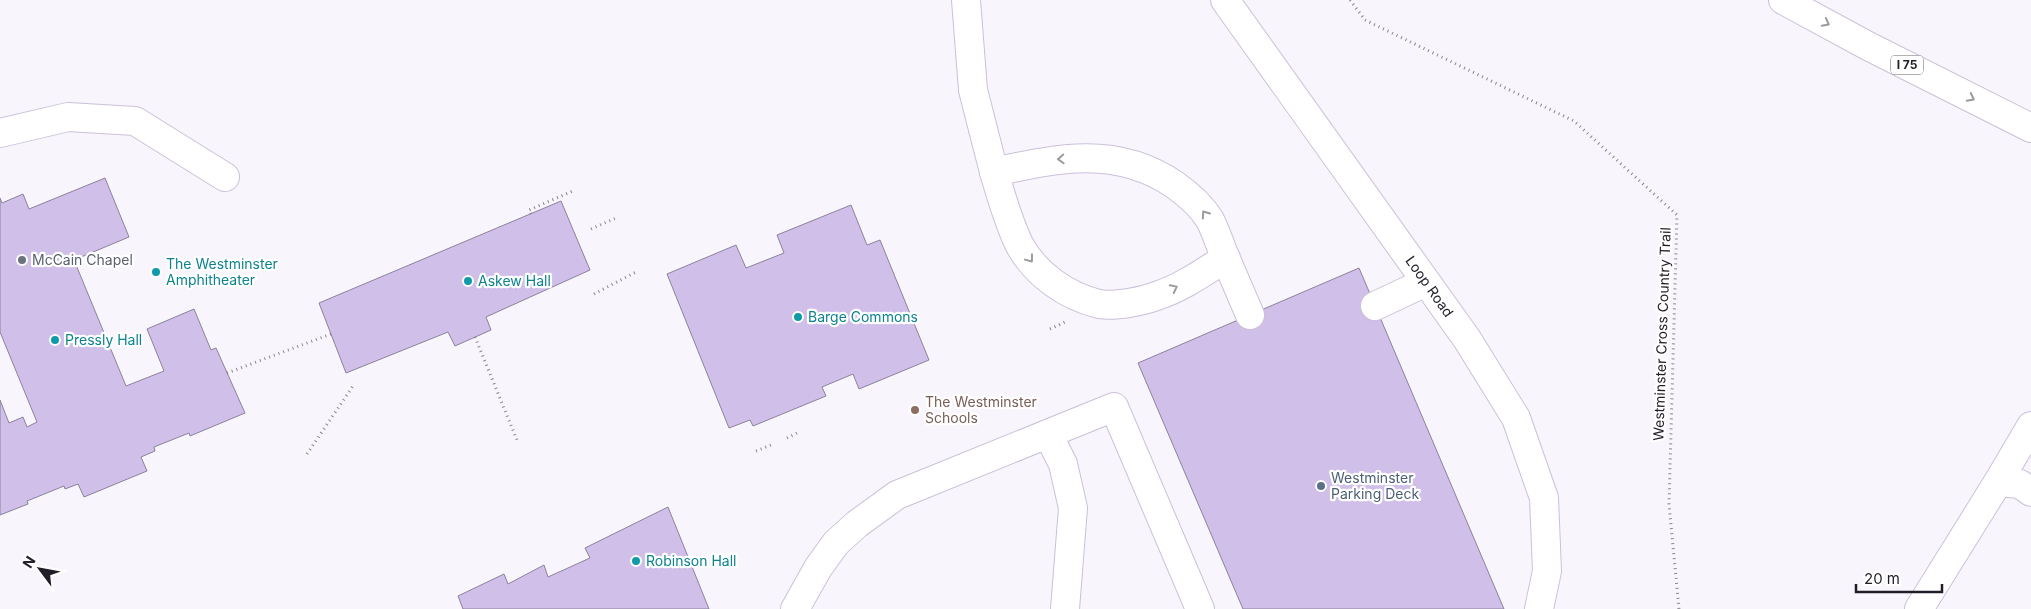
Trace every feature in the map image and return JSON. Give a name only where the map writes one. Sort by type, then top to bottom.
[{"type":"main road","points":[[966,0],[973,90],[994,172],[1007,215],[1020,245],[1042,274],[1068,293],[1100,304],[1127,303],[1159,295],[1190,280],[1226,258]]},
{"type":"main road","name":"Loop Road","points":[[1225,0],[1467,339],[1516,418],[1544,498],[1547,571],[1539,609]]},
{"type":"main road","name":"I 75","points":[[1783,0],[1868,46],[2031,128]]},
{"type":"main road","points":[[0,133],[68,117],[135,121],[225,177]]},
{"type":"main road","points":[[994,172],[1051,159],[1087,157],[1139,167],[1166,180],[1194,198],[1210,220],[1250,315]]},
{"type":"main road","points":[[1374,306],[1426,282]]},
{"type":"main road","points":[[795,609],[818,568],[836,543],[857,524],[897,495],[1114,407],[1200,609]]},
{"type":"main road","points":[[1918,609],[2031,426]]},
{"type":"main road","points":[[1048,434],[1062,464],[1073,508],[1065,609]]},
{"type":"main road","points":[[1998,482],[2020,484],[2031,492]]},
{"type":"path","name":"Westminster Cross Country Trail","points":[[1350,0],[1365,20],[1574,121],[1677,215],[1669,504],[1679,609]]},
{"type":"path","points":[[531,214],[530,210],[575,190]]},
{"type":"path","points":[[591,229],[616,218]]},
{"type":"path","points":[[594,294],[636,272]]},
{"type":"path","points":[[227,373],[331,334]]},
{"type":"path","points":[[475,337],[517,440]]},
{"type":"path","points":[[307,454],[353,386]]},
{"type":"path","points":[[786,438],[797,433]]},
{"type":"path","points":[[756,451],[770,444]]},
{"type":"building","name":"Pressly Hall","points":[[105,178],[129,237],[74,260],[126,386],[164,371],[147,329],[194,309],[211,350],[216,348],[245,413],[190,436],[189,433],[154,447],[155,451],[141,457],[147,471],[84,497],[78,484],[65,489],[64,486],[27,501],[28,504],[0,515],[0,400],[9,423],[23,417],[27,427],[37,422],[0,332],[0,198],[2,203],[23,194],[29,209]]},
{"type":"building","name":"Askew Hall","points":[[561,201],[590,270],[486,317],[491,330],[455,346],[448,332],[346,373],[319,303]]},
{"type":"building","name":"Barge Commons","points":[[851,205],[867,245],[880,240],[929,360],[859,389],[853,374],[822,387],[826,396],[753,426],[750,420],[729,428],[667,274],[736,245],[746,268],[784,253],[777,235]]},
{"type":"building","name":"Westminster Parking Deck","points":[[1359,268],[1504,609],[1243,609],[1138,363]]},
{"type":"building","name":"Robinson Hall","points":[[668,507],[709,609],[463,609],[458,596],[504,574],[508,584],[544,565],[548,577],[590,558],[585,548]]},
{"type":"place","name":"McCain Chapel","points":[[22,260]]},
{"type":"place","name":"The Westminster Amphitheater","points":[[156,272]]},
{"type":"place","name":"Askew Hall","points":[[468,281]]},
{"type":"place","name":"Barge Commons","points":[[798,317]]},
{"type":"place","name":"Pressly Hall","points":[[55,340]]},
{"type":"place","name":"The Westminster Schools","points":[[915,410]]},
{"type":"place","name":"Westminster Parking Deck","points":[[1321,486]]},
{"type":"place","name":"Robinson Hall","points":[[636,561]]}]
